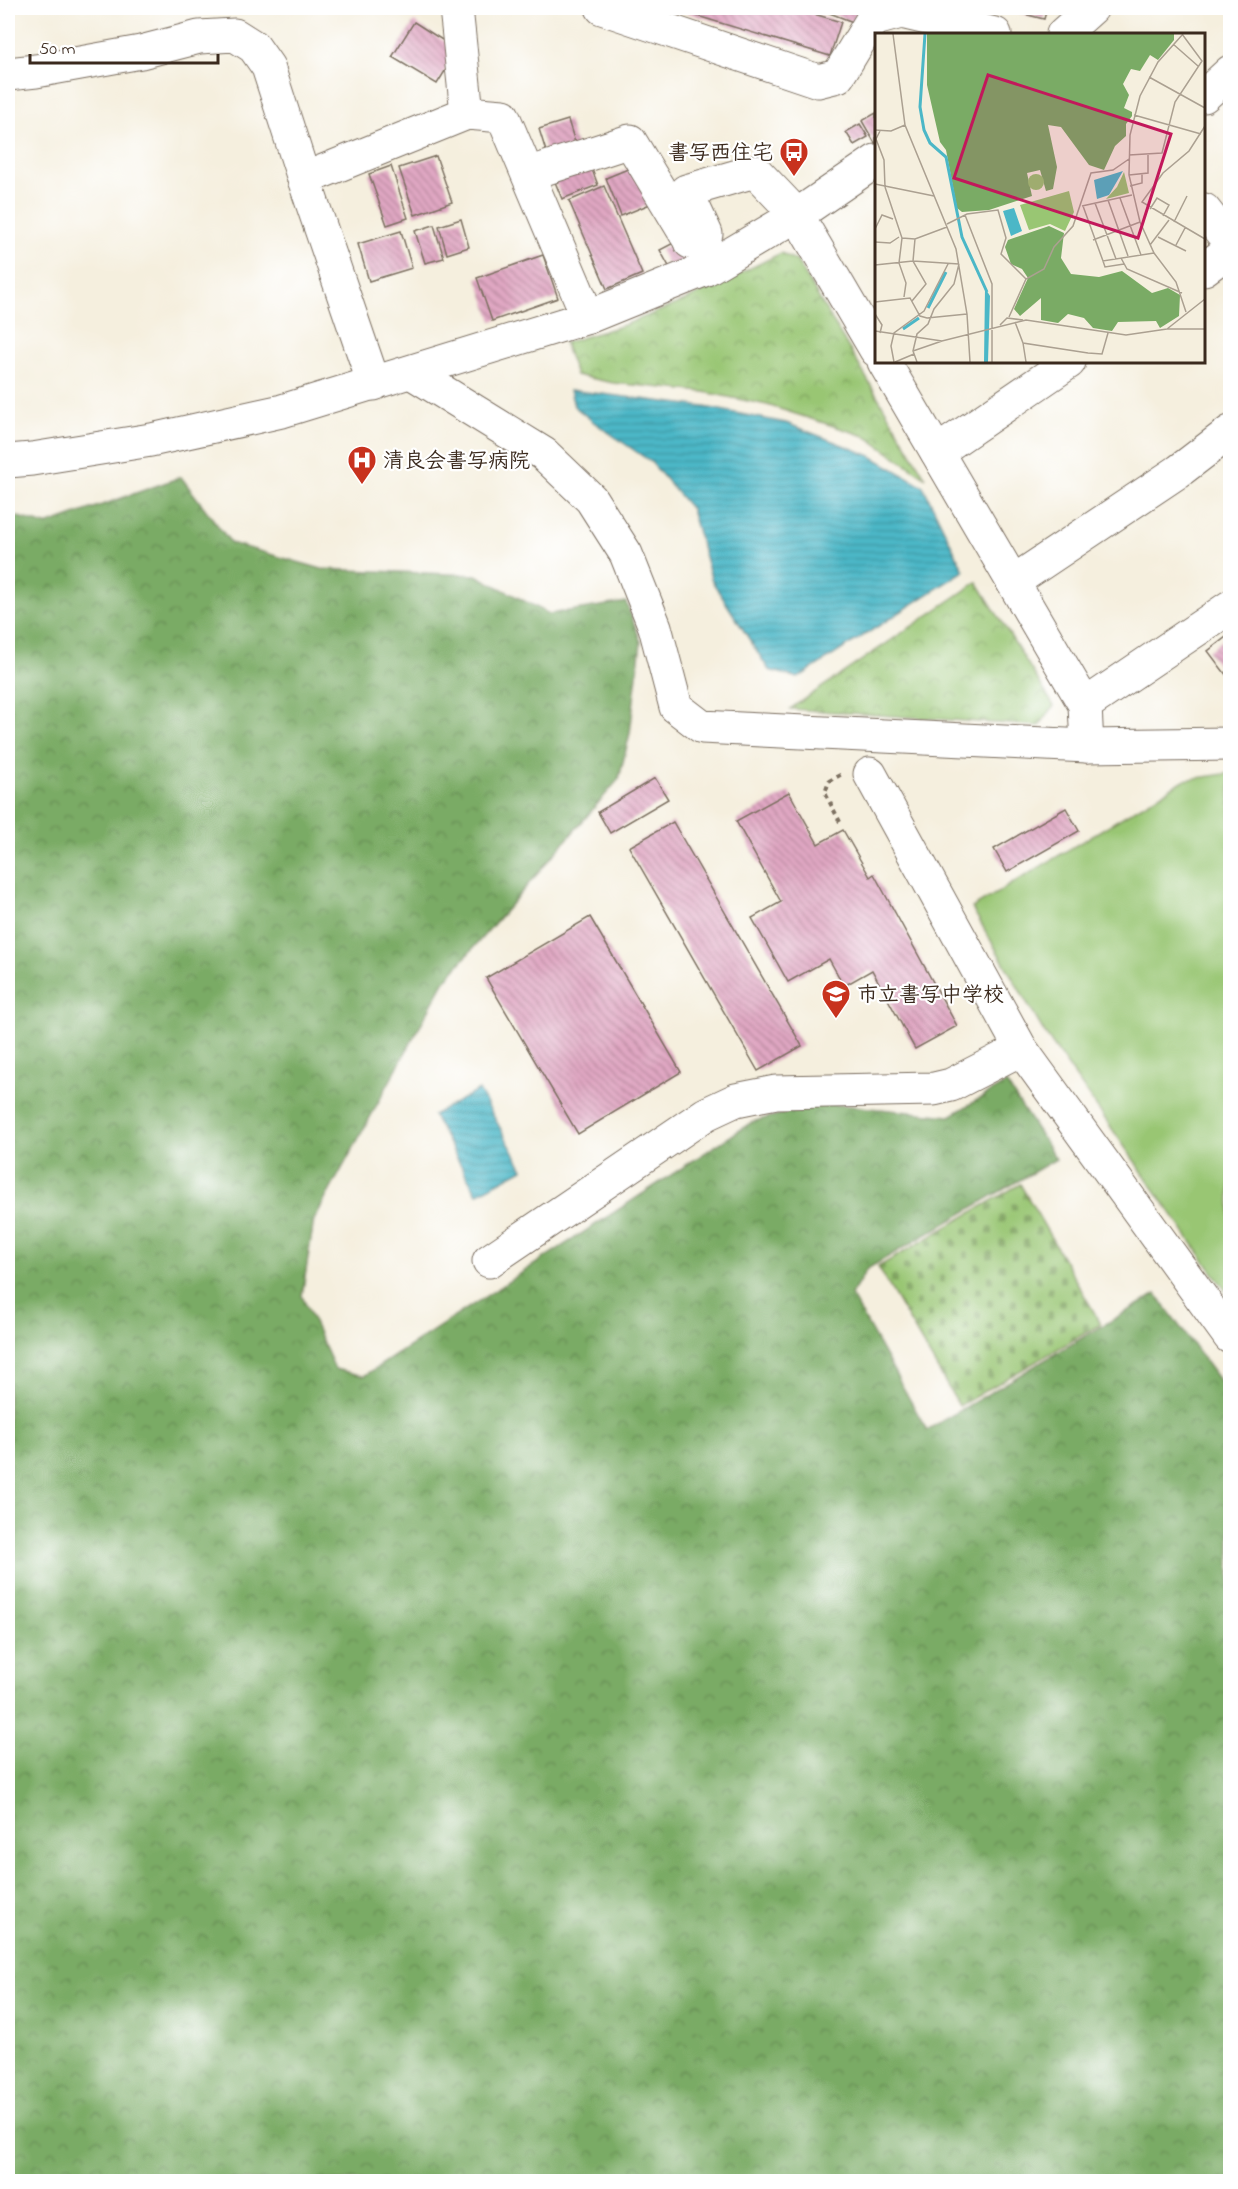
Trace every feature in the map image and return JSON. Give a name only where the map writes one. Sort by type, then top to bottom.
[{"type":"street","points":[[456,8],[467,113]]},
{"type":"street","points":[[602,8],[818,81],[838,75],[874,14],[901,12],[991,33]]},
{"type":"street","points":[[1064,33],[1092,8]]},
{"type":"street","points":[[8,74],[141,52],[199,37],[235,35],[254,47],[268,67],[374,384]]},
{"type":"street","points":[[1205,94],[1230,72]]},
{"type":"street","points":[[304,179],[467,113],[503,116],[588,317]]},
{"type":"street","points":[[528,174],[630,141],[698,256]]},
{"type":"street","points":[[8,460],[32,459],[150,440],[282,411],[588,317],[698,256],[797,215],[875,162]]},
{"type":"street","points":[[698,256],[706,234],[686,191],[755,171],[797,215],[875,342]]},
{"type":"street","points":[[1205,212],[1230,243]]},
{"type":"street","points":[[1205,268],[1230,250]]},
{"type":"street","points":[[887,363],[1085,705],[1087,746]]},
{"type":"street","points":[[937,452],[1068,363]]},
{"type":"street","points":[[411,372],[544,454],[591,499],[626,554],[655,627],[676,707],[702,727],[1087,746],[1230,744]]},
{"type":"street","points":[[1013,582],[1179,471],[1230,432]]},
{"type":"street","points":[[1085,705],[1230,607]]},
{"type":"street","points":[[870,774],[1021,1049],[1230,1337]]},
{"type":"street","points":[[489,1262],[706,1114],[736,1100],[776,1092],[934,1089],[951,1085],[1021,1049]]},
{"type":"green space","points":[[781,253],[797,261],[926,478],[865,436],[767,405],[704,392],[613,383],[576,375],[564,343],[624,325],[682,302]]},
{"type":"green space","points":[[181,477],[231,543],[322,569],[476,575],[549,614],[626,602],[641,642],[630,733],[619,779],[444,982],[314,1220],[302,1296],[335,1369],[364,1376],[752,1122],[820,1103],[950,1116],[1006,1083],[1056,1159],[867,1269],[851,1295],[927,1430],[1156,1294],[1230,1395],[1230,2181],[8,2181],[8,514],[46,525]]},
{"type":"green space","points":[[977,582],[1054,706],[1039,726],[790,709]]},
{"type":"green space","points":[[1230,773],[1230,1297],[1044,1032],[972,908],[1184,780]]},
{"type":"green space","points":[[1020,1184],[1101,1324],[959,1406],[878,1267]]},
{"type":"water","points":[[570,390],[705,407],[786,423],[871,456],[923,486],[964,571],[798,678],[769,670],[712,581],[691,509],[651,462],[574,406]]},
{"type":"water","points":[[479,1090],[523,1169],[477,1194],[433,1115]]},
{"type":"building","points":[[671,8],[794,8],[841,22],[830,56]]},
{"type":"building","points":[[829,8],[859,8],[853,22],[827,12]]},
{"type":"building","points":[[1009,8],[1047,8],[1044,19],[1008,10]]},
{"type":"building","points":[[414,22],[458,50],[437,84],[392,57]]},
{"type":"building","points":[[875,114],[875,143],[862,121]]},
{"type":"building","points":[[568,120],[578,152],[549,161],[539,129]]},
{"type":"building","points":[[860,124],[868,137],[854,145],[846,132]]},
{"type":"building","points":[[436,156],[452,202],[415,215],[399,168]]},
{"type":"building","points":[[589,162],[598,185],[562,199],[553,177]]},
{"type":"building","points":[[640,164],[655,202],[621,216],[606,178]]},
{"type":"building","points":[[391,166],[408,218],[387,225],[369,174]]},
{"type":"building","points":[[604,186],[642,274],[607,289],[569,201]]},
{"type":"building","points":[[461,219],[469,247],[447,254],[439,226]]},
{"type":"building","points":[[434,225],[444,258],[425,263],[415,231]]},
{"type":"building","points":[[401,231],[412,268],[369,281],[358,244]]},
{"type":"building","points":[[685,237],[696,256],[671,270],[660,250]]},
{"type":"building","points":[[543,255],[558,298],[492,321],[477,278]]},
{"type":"building","points":[[1230,634],[1230,680],[1208,651]]},
{"type":"building","points":[[655,778],[668,799],[610,833],[598,812]]},
{"type":"building","points":[[789,792],[818,844],[843,830],[870,877],[874,874],[957,1026],[915,1049],[872,970],[844,986],[829,959],[788,982],[752,918],[781,902],[736,821]]},
{"type":"building","points":[[1066,808],[1079,831],[1007,872],[994,849]]},
{"type":"building","points":[[673,822],[802,1046],[758,1071],[629,847]]},
{"type":"building","points":[[590,917],[681,1072],[578,1134],[486,978]]},
{"type":"place","name":"書写西住宅","points":[[794,178]]},
{"type":"place","name":"清良会書写病院","points":[[362,486]]},
{"type":"place","name":"市立書写中学校","points":[[836,1020]]}]
